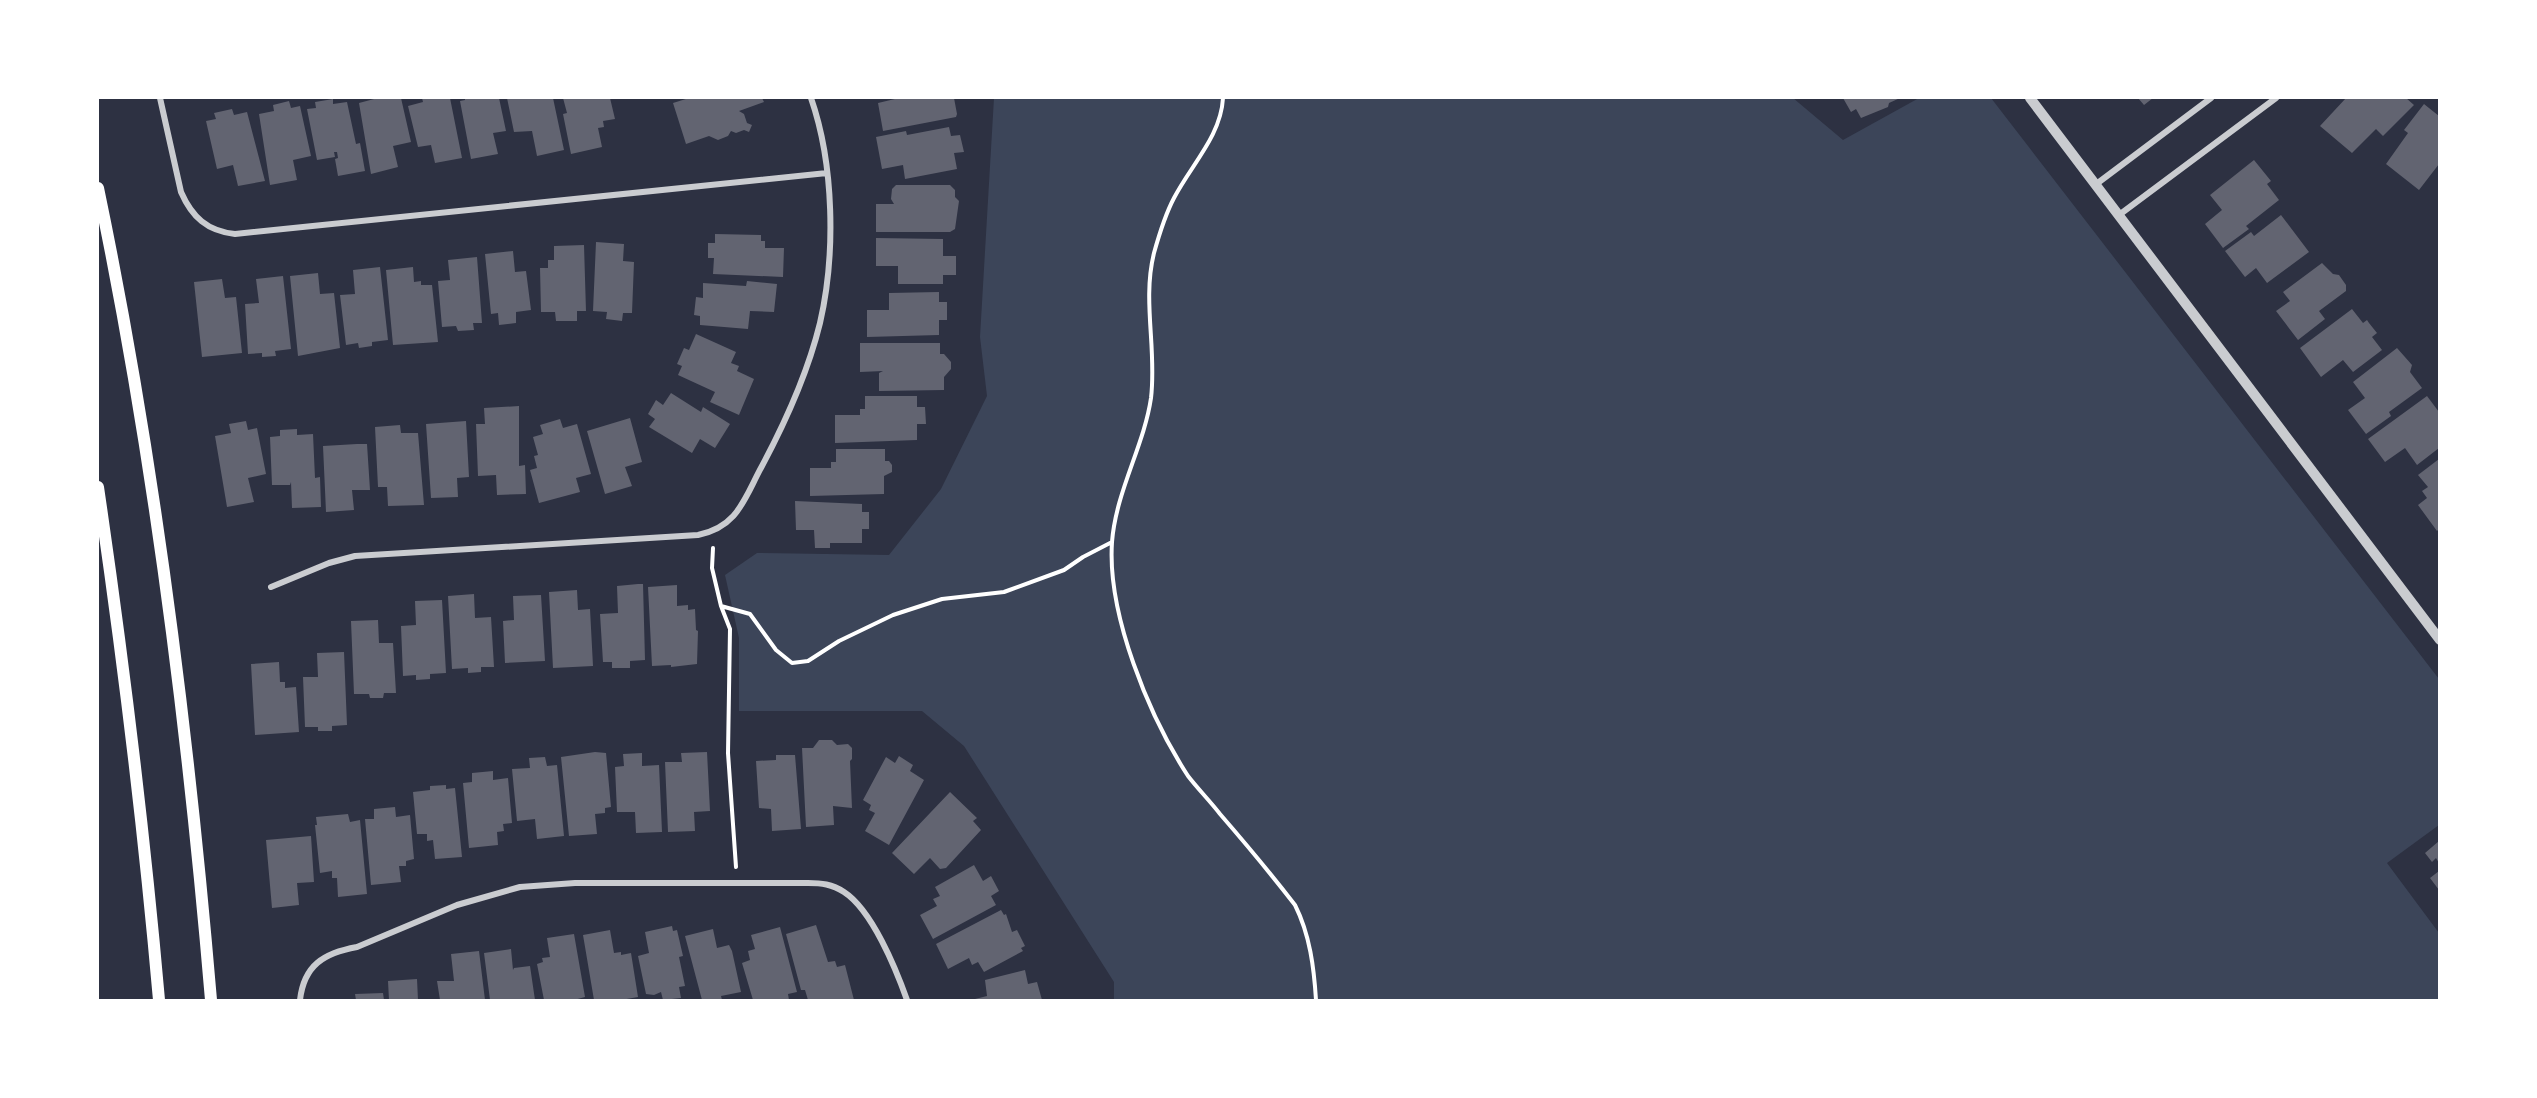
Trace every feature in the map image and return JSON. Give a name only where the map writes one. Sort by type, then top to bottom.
[{"type":"main road","points":[[98,188],[129,351],[160,541],[195,825],[211,1000]]},
{"type":"main road","points":[[98,487],[119,630],[148,878],[159,1000]]},
{"type":"street","points":[[160,98],[181,192],[187,205],[207,226],[219,232],[235,234],[827,173]]},
{"type":"street","points":[[271,587],[329,563],[355,556],[698,535],[726,526],[738,510],[771,449],[799,388],[820,322],[830,246],[827,173],[811,98]]},
{"type":"street","points":[[2030,98],[2439,640]]},
{"type":"street","points":[[2095,185],[2211,98]]},
{"type":"street","points":[[2119,215],[2276,98]]},
{"type":"street","points":[[300,1000],[301,988],[309,972],[321,959],[336,950],[357,947],[490,894],[520,886],[575,883],[823,884],[844,892],[856,903],[882,941],[907,1000]]},
{"type":"path","points":[[1223,98],[1222,114],[1204,151],[1174,198],[1152,260],[1149,305],[1154,366],[1150,400],[1119,500],[1112,543],[1115,595],[1141,685],[1189,776],[1295,905],[1306,926],[1315,979],[1316,1000]]},
{"type":"path","points":[[713,532],[712,568],[721,606],[730,629],[728,753],[737,883]]},
{"type":"path","points":[[721,606],[750,614],[776,650],[792,663],[808,662],[839,641],[893,615],[942,599],[1004,592],[1064,570],[1083,557],[1112,543]]},
{"type":"shaded area","points":[[994,98],[1793,98],[1843,140],[1919,98],[1991,98],[2439,679],[2439,825],[2387,863],[2439,933],[2439,1000],[1114,1000],[1114,982],[964,746],[922,711],[739,711],[739,638],[725,575],[757,553],[889,555],[941,489],[987,396],[980,337]]},
{"type":"building","points":[[374,98],[401,98],[411,142],[393,146],[398,167],[371,174],[359,103]]},
{"type":"building","points":[[422,98],[450,98],[462,158],[435,163],[431,145],[418,147],[408,106],[423,102]]},
{"type":"building","points":[[465,98],[499,98],[506,131],[493,133],[498,154],[471,159],[460,101]]},
{"type":"building","points":[[507,98],[553,98],[564,150],[537,156],[532,131],[514,132]]},
{"type":"building","points":[[563,98],[610,98],[615,119],[603,121],[604,127],[598,128],[602,147],[571,154],[563,114],[567,113]]},
{"type":"building","points":[[689,98],[762,98],[764,102],[739,111],[744,114],[747,123],[752,125],[749,132],[731,131],[728,136],[718,140],[709,136],[686,144],[673,103]]},
{"type":"building","points":[[899,98],[954,98],[957,114],[956,117],[883,131],[878,103]]},
{"type":"building","points":[[1843,98],[1900,98],[1889,103],[1888,107],[1861,118],[1856,109],[1851,112]]},
{"type":"building","points":[[2138,98],[2153,98],[2144,105]]},
{"type":"building","points":[[2346,98],[2406,98],[2414,105],[2383,136],[2376,129],[2352,153],[2320,126]]},
{"type":"building","points":[[333,99],[333,104],[347,102],[356,144],[360,143],[365,171],[338,176],[335,159],[338,158],[337,152],[334,152],[335,157],[317,160],[307,109],[316,108],[315,102]]},
{"type":"building","points":[[289,101],[291,108],[300,106],[311,156],[293,160],[297,180],[270,185],[259,114],[274,111],[273,105]]},
{"type":"building","points":[[2424,104],[2439,116],[2439,164],[2419,190],[2386,164],[2408,133],[2404,130]]},
{"type":"building","points":[[232,109],[234,115],[247,112],[265,181],[238,186],[233,165],[217,169],[206,121],[216,119],[214,113]]},
{"type":"building","points":[[949,127],[951,136],[960,135],[964,152],[954,153],[957,169],[905,179],[903,165],[882,169],[876,137],[906,131],[907,135]]},
{"type":"building","points":[[2254,160],[2271,181],[2267,184],[2279,200],[2246,226],[2249,229],[2223,248],[2205,224],[2222,210],[2210,195]]},
{"type":"building","points":[[896,185],[950,185],[955,190],[955,197],[959,201],[955,229],[950,232],[876,232],[876,204],[894,204],[891,199],[892,189]]},
{"type":"building","points":[[2281,215],[2309,252],[2267,283],[2256,268],[2245,277],[2225,251],[2251,232],[2254,236]]},
{"type":"building","points":[[715,234],[761,235],[761,241],[765,241],[765,248],[784,248],[783,277],[713,274],[714,258],[708,258],[708,243],[715,243]]},
{"type":"building","points":[[876,238],[943,239],[943,256],[956,256],[956,275],[943,275],[943,284],[898,284],[898,266],[876,266]]},
{"type":"building","points":[[596,242],[624,244],[623,261],[634,262],[632,313],[623,313],[622,321],[606,319],[607,312],[593,311]]},
{"type":"building","points":[[584,245],[586,311],[577,311],[577,321],[556,321],[555,312],[541,312],[540,268],[548,268],[548,260],[554,260],[554,246]]},
{"type":"building","points":[[513,251],[515,272],[526,271],[531,310],[516,312],[516,323],[499,325],[498,313],[491,314],[485,254]]},
{"type":"building","points":[[477,257],[482,323],[473,323],[474,330],[458,331],[456,326],[442,327],[438,281],[450,280],[448,260]]},
{"type":"building","points":[[2322,263],[2333,274],[2339,275],[2346,285],[2346,291],[2319,311],[2325,319],[2298,340],[2276,311],[2290,301],[2283,292]]},
{"type":"building","points":[[380,267],[388,340],[372,342],[372,346],[359,348],[358,343],[346,345],[340,295],[355,294],[353,270]]},
{"type":"building","points":[[413,267],[414,282],[421,281],[421,285],[432,285],[438,342],[393,345],[386,270]]},
{"type":"building","points":[[318,273],[320,294],[334,293],[340,348],[298,356],[290,276]]},
{"type":"building","points":[[283,276],[291,349],[275,351],[276,356],[262,357],[262,353],[248,354],[245,304],[259,303],[256,279]]},
{"type":"building","points":[[222,279],[225,298],[236,297],[242,353],[202,357],[194,282]]},
{"type":"building","points":[[747,281],[777,284],[774,312],[750,311],[748,329],[700,325],[700,316],[694,315],[696,297],[703,298],[703,283],[746,286]]},
{"type":"building","points":[[939,292],[939,302],[947,302],[947,320],[939,320],[939,335],[867,337],[867,310],[889,310],[889,293]]},
{"type":"building","points":[[2352,309],[2363,323],[2367,320],[2377,333],[2372,337],[2382,350],[2353,372],[2343,360],[2321,377],[2300,348]]},
{"type":"building","points":[[696,334],[736,352],[731,363],[739,366],[737,371],[754,379],[739,415],[710,402],[715,392],[678,375],[682,366],[677,364],[684,348],[689,350]]},
{"type":"building","points":[[860,343],[940,343],[940,354],[944,354],[951,362],[951,369],[944,377],[944,390],[879,391],[879,373],[883,371],[860,372]]},
{"type":"building","points":[[2397,348],[2412,365],[2410,372],[2422,388],[2389,412],[2391,416],[2366,434],[2348,410],[2365,398],[2353,382]]},
{"type":"building","points":[[671,393],[701,412],[703,407],[730,424],[715,448],[700,439],[692,453],[649,427],[655,419],[648,414],[656,400],[663,405]]},
{"type":"building","points":[[865,396],[917,396],[917,407],[925,407],[926,424],[917,424],[917,440],[835,443],[835,415],[860,415],[860,409],[865,409]]},
{"type":"building","points":[[2427,396],[2439,412],[2439,448],[2417,465],[2405,448],[2385,462],[2368,439]]},
{"type":"building","points":[[519,406],[519,466],[525,465],[526,494],[497,495],[496,475],[478,476],[476,424],[485,424],[484,408]]},
{"type":"building","points":[[630,418],[642,462],[625,467],[632,486],[605,494],[587,431]]},
{"type":"building","points":[[560,419],[563,428],[577,424],[591,474],[576,478],[580,492],[539,503],[530,470],[537,468],[534,456],[538,455],[533,437],[543,434],[540,425]]},
{"type":"building","points":[[246,421],[248,430],[257,428],[266,474],[248,478],[254,502],[227,507],[215,436],[231,433],[229,424]]},
{"type":"building","points":[[466,421],[469,477],[457,478],[458,497],[431,498],[426,424]]},
{"type":"building","points":[[400,425],[401,433],[418,433],[424,505],[388,506],[387,487],[378,487],[375,427]]},
{"type":"building","points":[[297,429],[297,435],[313,434],[315,478],[320,477],[321,507],[292,508],[291,482],[290,485],[272,485],[270,437],[280,436],[280,430]]},
{"type":"building","points":[[367,444],[370,490],[352,490],[354,510],[326,512],[323,446]]},
{"type":"building","points":[[836,449],[885,449],[885,461],[889,461],[892,465],[892,472],[884,476],[884,494],[810,496],[810,468],[831,468],[831,462],[836,462]]},
{"type":"building","points":[[2439,459],[2439,529],[2437,531],[2418,505],[2427,498],[2422,491],[2428,487],[2418,475]]},
{"type":"building","points":[[795,501],[862,504],[862,512],[869,512],[869,529],[862,529],[862,543],[830,543],[830,548],[815,548],[814,530],[796,530]]},
{"type":"building","points":[[643,584],[645,660],[630,661],[630,668],[612,668],[612,662],[603,662],[600,614],[618,613],[617,586]]},
{"type":"building","points":[[677,585],[677,606],[688,605],[688,610],[695,609],[696,630],[698,631],[697,664],[671,667],[671,665],[652,666],[648,587]]},
{"type":"building","points":[[577,590],[578,610],[590,609],[593,666],[553,668],[549,592]]},
{"type":"building","points":[[474,594],[475,618],[491,617],[494,667],[481,667],[481,672],[468,673],[468,668],[452,669],[448,596]]},
{"type":"building","points":[[541,595],[545,661],[505,663],[503,621],[514,620],[513,596]]},
{"type":"building","points":[[442,600],[446,673],[430,674],[430,679],[416,680],[416,675],[403,676],[401,626],[416,625],[415,601]]},
{"type":"building","points":[[378,620],[379,643],[393,643],[396,693],[384,693],[383,698],[370,698],[369,694],[354,694],[351,621]]},
{"type":"building","points":[[344,652],[347,725],[332,726],[332,731],[318,731],[318,727],[305,727],[303,677],[318,677],[317,653]]},
{"type":"building","points":[[279,662],[280,682],[285,682],[285,688],[296,687],[299,732],[255,735],[251,664]]},
{"type":"building","points":[[819,740],[832,740],[837,745],[848,744],[852,748],[850,761],[852,808],[833,806],[834,825],[806,827],[802,748],[813,748]]},
{"type":"building","points":[[595,752],[606,753],[611,807],[605,808],[605,813],[595,814],[597,834],[569,836],[561,757]]},
{"type":"building","points":[[707,752],[710,811],[694,812],[695,831],[668,832],[665,762],[682,762],[681,753]]},
{"type":"building","points":[[642,753],[642,766],[659,765],[662,832],[636,833],[635,812],[617,812],[615,767],[624,766],[623,754]]},
{"type":"building","points":[[776,755],[795,755],[801,829],[772,831],[771,809],[759,808],[756,761],[776,760]]},
{"type":"building","points":[[899,756],[913,765],[910,771],[924,780],[889,845],[865,831],[875,813],[869,810],[871,805],[863,800],[886,757],[895,763]]},
{"type":"building","points":[[545,757],[547,766],[557,765],[564,836],[537,839],[535,819],[517,821],[512,769],[530,768],[529,758]]},
{"type":"building","points":[[493,771],[493,780],[508,778],[512,823],[503,824],[504,831],[497,832],[498,845],[469,848],[463,783],[472,782],[472,773]]},
{"type":"building","points":[[446,785],[446,789],[455,788],[462,857],[435,859],[433,840],[427,841],[427,834],[417,834],[413,792],[430,790],[430,786]]},
{"type":"building","points":[[950,792],[977,818],[973,821],[981,830],[946,868],[940,869],[930,858],[914,874],[892,853]]},
{"type":"building","points":[[395,807],[396,817],[410,815],[414,859],[406,861],[406,866],[399,866],[401,882],[371,885],[365,819],[374,819],[374,809]]},
{"type":"building","points":[[348,814],[350,822],[360,820],[367,894],[338,897],[337,878],[332,878],[332,871],[320,873],[315,825],[317,825],[316,817]]},
{"type":"building","points":[[311,836],[314,882],[297,883],[299,905],[272,908],[266,840]]},
{"type":"building","points":[[2439,841],[2439,863],[2436,858],[2432,862],[2425,853]]},
{"type":"building","points":[[974,865],[983,881],[991,876],[999,891],[991,896],[996,905],[933,939],[920,915],[937,906],[933,899],[940,896],[935,887]]},
{"type":"building","points":[[2439,871],[2439,890],[2430,878]]},
{"type":"building","points":[[1001,910],[1004,915],[1006,914],[1012,932],[1017,930],[1025,946],[1021,948],[1023,951],[984,972],[978,962],[972,965],[969,958],[948,969],[936,944]]},
{"type":"building","points":[[816,925],[828,962],[835,961],[837,967],[845,965],[854,1000],[808,1000],[805,990],[801,990],[786,934]]},
{"type":"building","points":[[672,926],[673,931],[677,930],[683,956],[679,957],[685,986],[679,987],[681,998],[663,1000],[661,992],[654,995],[646,994],[638,956],[649,953],[645,932]]},
{"type":"building","points":[[780,927],[797,992],[788,994],[789,1000],[753,1000],[742,963],[750,960],[748,951],[755,949],[751,935]]},
{"type":"building","points":[[713,929],[717,948],[729,945],[732,951],[741,992],[721,996],[722,1000],[702,1000],[685,936]]},
{"type":"building","points":[[610,930],[614,953],[621,952],[621,955],[631,953],[638,997],[621,1000],[594,1000],[583,935]]},
{"type":"building","points":[[574,934],[585,997],[574,1000],[544,1000],[537,964],[543,962],[542,958],[550,957],[547,938]]},
{"type":"building","points":[[511,949],[513,970],[530,966],[535,1000],[490,1000],[484,953]]},
{"type":"building","points":[[479,951],[485,1000],[440,1000],[437,981],[454,981],[451,954]]},
{"type":"building","points":[[1025,970],[1028,984],[1037,982],[1042,1000],[971,1000],[987,996],[985,980]]},
{"type":"building","points":[[417,979],[418,1000],[389,1000],[388,981]]},
{"type":"building","points":[[383,993],[384,1000],[356,1000],[355,994]]}]
